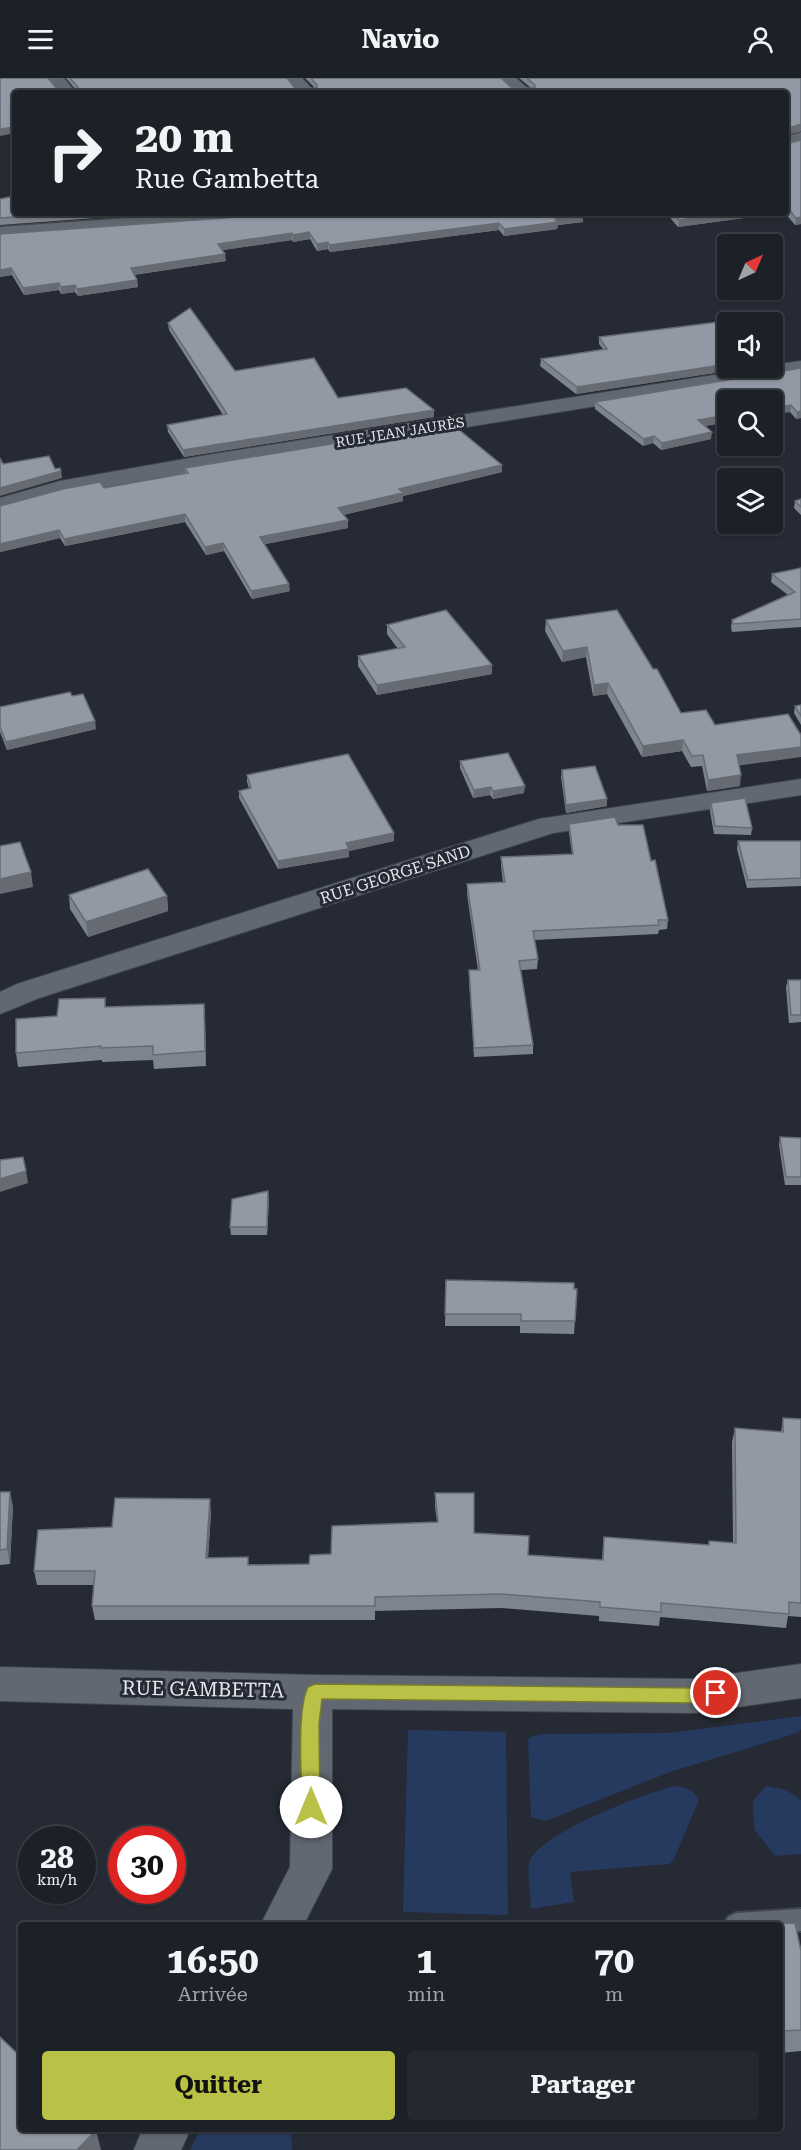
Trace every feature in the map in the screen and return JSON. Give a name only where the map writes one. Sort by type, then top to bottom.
[{"type":"street","points":[[55,78],[65,90]]},
{"type":"street","points":[[293,78],[304,90]]},
{"type":"street","points":[[506,78],[520,90]]},
{"type":"street","points":[[0,232],[195,216]]},
{"type":"street","name":"RUE JEAN JAURÈS","points":[[0,505],[60,488],[213,461],[657,392],[801,367]]},
{"type":"street","name":"RUE GEORGE SAND","points":[[0,1005],[28,991],[549,825],[801,787]]},
{"type":"street","name":"RUE GAMBETTA","points":[[0,1684],[315,1692],[695,1696],[801,1681]]},
{"type":"street","points":[[283,1922],[311,1869],[311,1724],[315,1692]]},
{"type":"street","points":[[157,2150],[166,2132]]},
{"type":"lane","points":[[768,1922],[801,1920]]},
{"type":"shaded area","points":[[801,1716],[801,1729],[797,1733],[670,1772],[546,1821],[531,1817],[528,1740],[532,1736],[668,1733]]},
{"type":"shaded area","points":[[408,1730],[506,1732],[508,1915],[403,1912]]},
{"type":"shaded area","points":[[674,1786],[689,1789],[699,1800],[673,1861],[669,1864],[570,1872],[574,1902],[531,1909],[529,1863],[537,1851],[551,1839],[594,1816]]},
{"type":"shaded area","points":[[766,1786],[786,1790],[801,1800],[801,1854],[775,1856],[754,1829],[753,1801]]},
{"type":"shaded area","points":[[199,2132],[291,2132],[292,2150],[190,2150]]},
{"type":"building","points":[[0,78],[48,78],[57,89],[75,89],[78,87],[70,78],[287,78],[295,88],[317,88],[311,78],[501,78],[512,88],[535,88],[535,85],[527,78],[801,78],[801,124],[789,128],[789,90],[12,90],[12,127],[0,129]]},
{"type":"building","points":[[801,140],[801,217],[796,218],[789,210],[789,143]]},
{"type":"building","points":[[12,197],[12,216],[27,216],[0,218],[0,199]]},
{"type":"building","points":[[252,216],[576,216],[555,219],[558,222],[504,229],[499,223],[329,245],[328,242],[317,244],[309,232],[293,235],[292,233],[218,244],[225,254],[131,268],[137,280],[77,289],[75,285],[61,287],[59,283],[23,288],[11,268],[0,270],[0,234]]},
{"type":"building","points":[[676,216],[709,216],[679,220]]},
{"type":"building","points":[[190,308],[235,371],[314,358],[338,398],[406,388],[434,410],[183,450],[167,425],[227,414],[168,323]]},
{"type":"building","points":[[717,322],[717,366],[577,387],[541,359],[607,349],[599,337]]},
{"type":"building","points":[[801,368],[801,411],[797,412],[791,405],[783,406],[783,390],[717,390],[717,417],[698,420],[712,432],[662,443],[654,436],[644,439],[595,402],[740,378],[783,378],[783,371]]},
{"type":"building","points":[[452,424],[502,465],[399,489],[403,493],[338,508],[348,520],[260,537],[289,584],[251,591],[223,543],[205,547],[185,514],[64,539],[59,530],[0,544],[0,506],[63,489],[100,482],[104,488],[188,473],[185,468]]},
{"type":"building","points":[[49,456],[55,469],[60,468],[61,471],[0,488],[0,458],[3,464]]},
{"type":"building","points":[[801,499],[801,507],[795,501]]},
{"type":"building","points":[[801,568],[801,619],[733,624],[732,620],[795,592],[772,574]]},
{"type":"building","points":[[446,610],[492,665],[377,685],[358,656],[405,647],[387,625]]},
{"type":"building","points":[[617,610],[653,669],[657,669],[681,713],[706,710],[715,725],[788,714],[801,735],[801,747],[737,755],[741,775],[708,780],[703,755],[692,756],[683,740],[643,746],[608,683],[594,685],[587,647],[563,651],[546,620]]},
{"type":"building","points":[[70,692],[72,696],[83,694],[95,721],[6,742],[0,727],[0,707]]},
{"type":"building","points":[[801,705],[801,716],[795,706]]},
{"type":"building","points":[[508,753],[525,786],[493,791],[491,787],[474,790],[460,761]]},
{"type":"building","points":[[348,754],[394,833],[346,843],[349,849],[278,861],[239,791],[251,788],[247,775]]},
{"type":"building","points":[[595,766],[607,799],[566,805],[562,770]]},
{"type":"building","points":[[745,798],[752,828],[715,826],[711,803]]},
{"type":"building","points":[[615,817],[618,825],[643,825],[651,861],[655,860],[668,920],[658,920],[659,925],[533,931],[538,959],[519,961],[533,1045],[474,1048],[469,970],[480,970],[467,884],[505,882],[501,857],[573,854],[569,824]]},
{"type":"building","points":[[738,841],[801,841],[801,878],[748,880]]},
{"type":"building","points":[[20,842],[31,872],[0,879],[0,846]]},
{"type":"building","points":[[148,869],[167,896],[86,922],[69,895]]},
{"type":"building","points":[[788,980],[801,980],[801,1015],[791,1015]]},
{"type":"building","points":[[105,998],[105,1007],[204,1004],[205,1051],[153,1055],[153,1046],[100,1048],[101,1046],[16,1053],[16,1019],[57,1016],[59,999]]},
{"type":"building","points":[[780,1137],[801,1138],[801,1177],[786,1177]]},
{"type":"building","points":[[23,1157],[26,1171],[0,1179],[0,1160]]},
{"type":"building","points":[[268,1191],[267,1227],[230,1227],[232,1199]]},
{"type":"building","points":[[446,1280],[574,1283],[574,1289],[577,1289],[575,1321],[521,1321],[521,1314],[445,1314]]},
{"type":"building","points":[[783,1418],[801,1419],[801,1603],[789,1602],[789,1614],[661,1603],[661,1612],[600,1607],[600,1602],[502,1594],[375,1597],[375,1606],[92,1606],[95,1571],[34,1571],[38,1530],[112,1527],[115,1498],[210,1499],[206,1558],[248,1557],[248,1565],[309,1564],[310,1555],[331,1554],[332,1526],[438,1522],[435,1493],[474,1493],[474,1533],[529,1536],[528,1555],[603,1560],[604,1537],[709,1545],[709,1541],[736,1543],[735,1428],[783,1432]]},
{"type":"building","points":[[0,1492],[10,1492],[7,1549],[0,1550]]},
{"type":"building","points":[[795,1923],[801,1951],[801,2030],[783,2031],[783,1924]]},
{"type":"building","points":[[0,2037],[18,2054],[18,2132],[94,2132],[77,2150],[0,2150]]},
{"type":"route","points":[[311,1807],[311,1724],[315,1692],[695,1696],[716,1693]]}]
